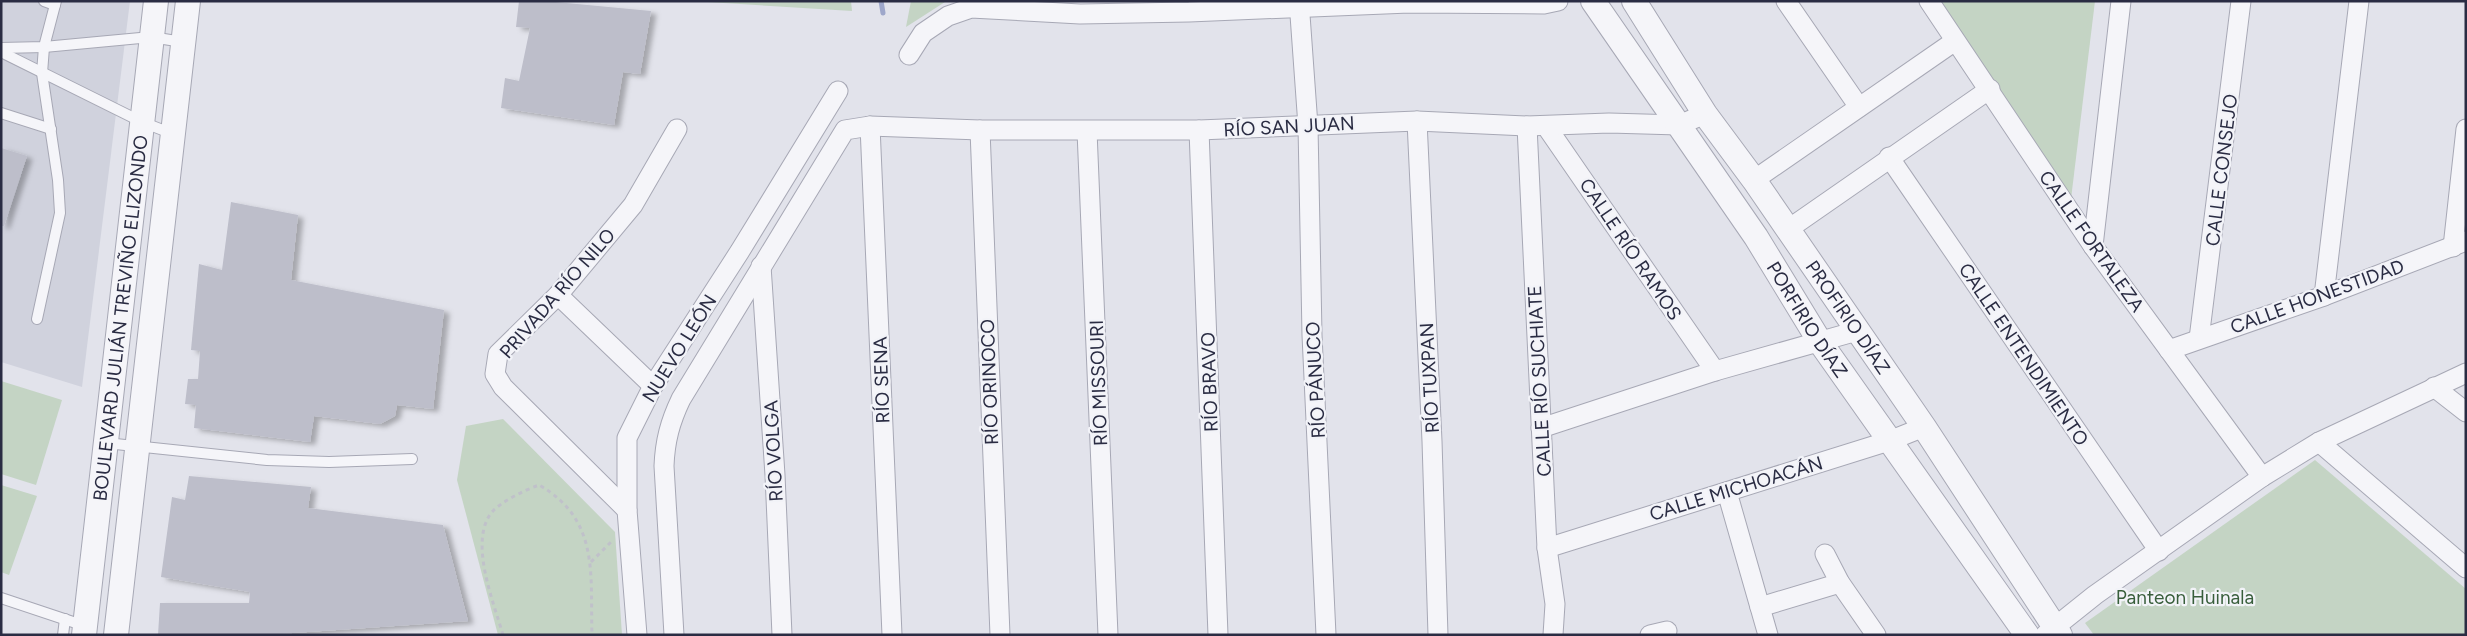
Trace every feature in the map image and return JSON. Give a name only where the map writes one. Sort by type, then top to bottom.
[{"type":"street","name":"BOULEVARD JULIÁN TREVIÑO ELIZONDO","points":[[78,626],[105,443],[156,1]]},
{"type":"street","name":"BOULEVARD JULIÁN TREVIÑO ELIZONDO","points":[[116,635],[188,1]]},
{"type":"street","points":[[909,55],[923,33],[948,16],[970,5],[1079,8],[1409,2],[1544,4],[1558,1]]},
{"type":"street","name":"PORFIRIO DÍAZ","points":[[1593,1],[1756,237],[1820,342],[2027,635]]},
{"type":"street","name":"PROFIRIO DÍAZ","points":[[1634,1],[1705,114],[1754,180],[1786,230],[1924,428],[2053,632]]},
{"type":"street","points":[[1786,1],[1859,107]]},
{"type":"street","name":"CALLE FORTALEZA","points":[[1929,1],[2094,246],[2262,477]]},
{"type":"street","points":[[2094,246],[2121,1]]},
{"type":"street","name":"CALLE CONSEJO","points":[[2199,339],[2241,1]]},
{"type":"street","points":[[2324,296],[2359,1]]},
{"type":"street","name":"RÍO PÁNUCO","points":[[1300,4],[1308,126],[1312,335],[1326,635]]},
{"type":"street","points":[[1754,180],[1955,41]]},
{"type":"street","points":[[1786,230],[1990,89]]},
{"type":"street","name":"NUEVO LEÓN","points":[[637,635],[627,517],[627,438],[652,386],[740,251],[838,91]]},
{"type":"street","name":"RÍO SAN JUAN","points":[[870,126],[1087,131],[1199,130],[1418,121],[1527,126],[1609,123],[1678,125],[1705,114]]},
{"type":"street","points":[[820,120],[846,130],[870,126]]},
{"type":"street","name":"RÍO TUXPAN","points":[[1418,121],[1432,440],[1438,635]]},
{"type":"street","name":"RÍO SENA","points":[[870,126],[892,635]]},
{"type":"street","name":"CALLE RÍO SUCHIATE","points":[[1527,126],[1547,548],[1556,604],[1553,635]]},
{"type":"street","name":"CALLE RÍO RAMOS","points":[[1546,126],[1715,371]]},
{"type":"street","name":"PRIVADA RÍO NILO","points":[[627,517],[503,387],[496,374],[498,354],[558,295],[633,205],[677,129]]},
{"type":"street","points":[[2459,244],[2466,129]]},
{"type":"street","name":"NUEVO LEÓN","points":[[674,635],[664,466],[665,440],[680,398],[846,130]]},
{"type":"street","name":"RÍO ORINOCO","points":[[980,130],[1000,635]]},
{"type":"street","name":"RÍO BRAVO","points":[[1199,130],[1218,635]]},
{"type":"street","name":"RÍO MISSOURI","points":[[1087,131],[1108,635]]},
{"type":"street","name":"CALLE ENTENDIMIENTO","points":[[1889,157],[2159,551]]},
{"type":"street","name":"CALLE HONESTIDAD","points":[[2169,350],[2324,296],[2459,244]]},
{"type":"street","name":"RÍO VOLGA","points":[[761,266],[775,475],[782,635]]},
{"type":"street","points":[[558,295],[652,386]]},
{"type":"street","points":[[1541,428],[1715,371],[1857,331]]},
{"type":"street","points":[[2053,632],[2159,551],[2262,477],[2319,442],[2466,373]]},
{"type":"street","points":[[2434,387],[2466,412]]},
{"type":"street","name":"CALLE MICHOACÁN","points":[[1547,548],[1890,441],[1924,428]]},
{"type":"street","points":[[2319,442],[2466,568]]},
{"type":"street","points":[[1727,492],[1768,635]]},
{"type":"street","points":[[1825,554],[1840,583],[1876,635]]},
{"type":"street","points":[[1760,607],[1840,583]]},
{"type":"lane","points":[[37,319],[60,213],[58,180],[42,73],[44,47],[55,3],[44,1]]},
{"type":"lane","points":[[1,48],[44,47],[151,37],[183,42]]},
{"type":"lane","points":[[1,52],[142,122],[173,134]]},
{"type":"lane","points":[[1,113],[51,129]]},
{"type":"lane","points":[[105,443],[267,460],[329,462],[412,459]]},
{"type":"lane","points":[[1,598],[78,626]]},
{"type":"lane","points":[[63,635],[78,626]]},
{"type":"path","points":[[503,635],[482,556],[483,534],[492,512],[522,491],[539,485],[557,496],[579,522],[591,562],[592,635]]},
{"type":"path","points":[[591,562],[627,517]]},
{"type":"shaded area","points":[[1,1],[130,1],[82,387],[1,362]]},
{"type":"green space","points":[[692,1],[851,1],[852,11]]},
{"type":"green space","points":[[911,1],[945,1],[945,2],[906,27]]},
{"type":"green space","points":[[1937,1],[2095,1],[2071,199]]},
{"type":"green space","points":[[1,381],[62,400],[36,485],[1,474]]},
{"type":"green space","points":[[503,419],[615,532],[622,635],[498,635],[457,480],[466,426]]},
{"type":"green space","name":"Panteon Huinala","points":[[2315,460],[2466,589],[2466,635],[2094,635],[2085,623]]},
{"type":"green space","points":[[1,485],[37,496],[9,575],[1,572]]},
{"type":"building","points":[[519,1],[545,1],[651,11],[640,74],[623,72],[614,125],[501,108],[505,78],[519,81],[530,28],[516,27]]},
{"type":"building","points":[[1,148],[27,156],[4,226],[1,226]]},
{"type":"building","points":[[231,202],[298,215],[291,280],[444,310],[433,409],[397,405],[395,416],[380,424],[314,416],[310,442],[194,428],[196,405],[185,404],[188,379],[198,379],[200,351],[191,350],[199,264],[222,270]]},
{"type":"building","points":[[189,476],[311,487],[308,508],[443,525],[468,621],[263,635],[158,635],[160,603],[249,603],[250,592],[161,577],[172,497],[185,500]]},
{"type":"waterway","points":[[881,1],[883,13]]}]
